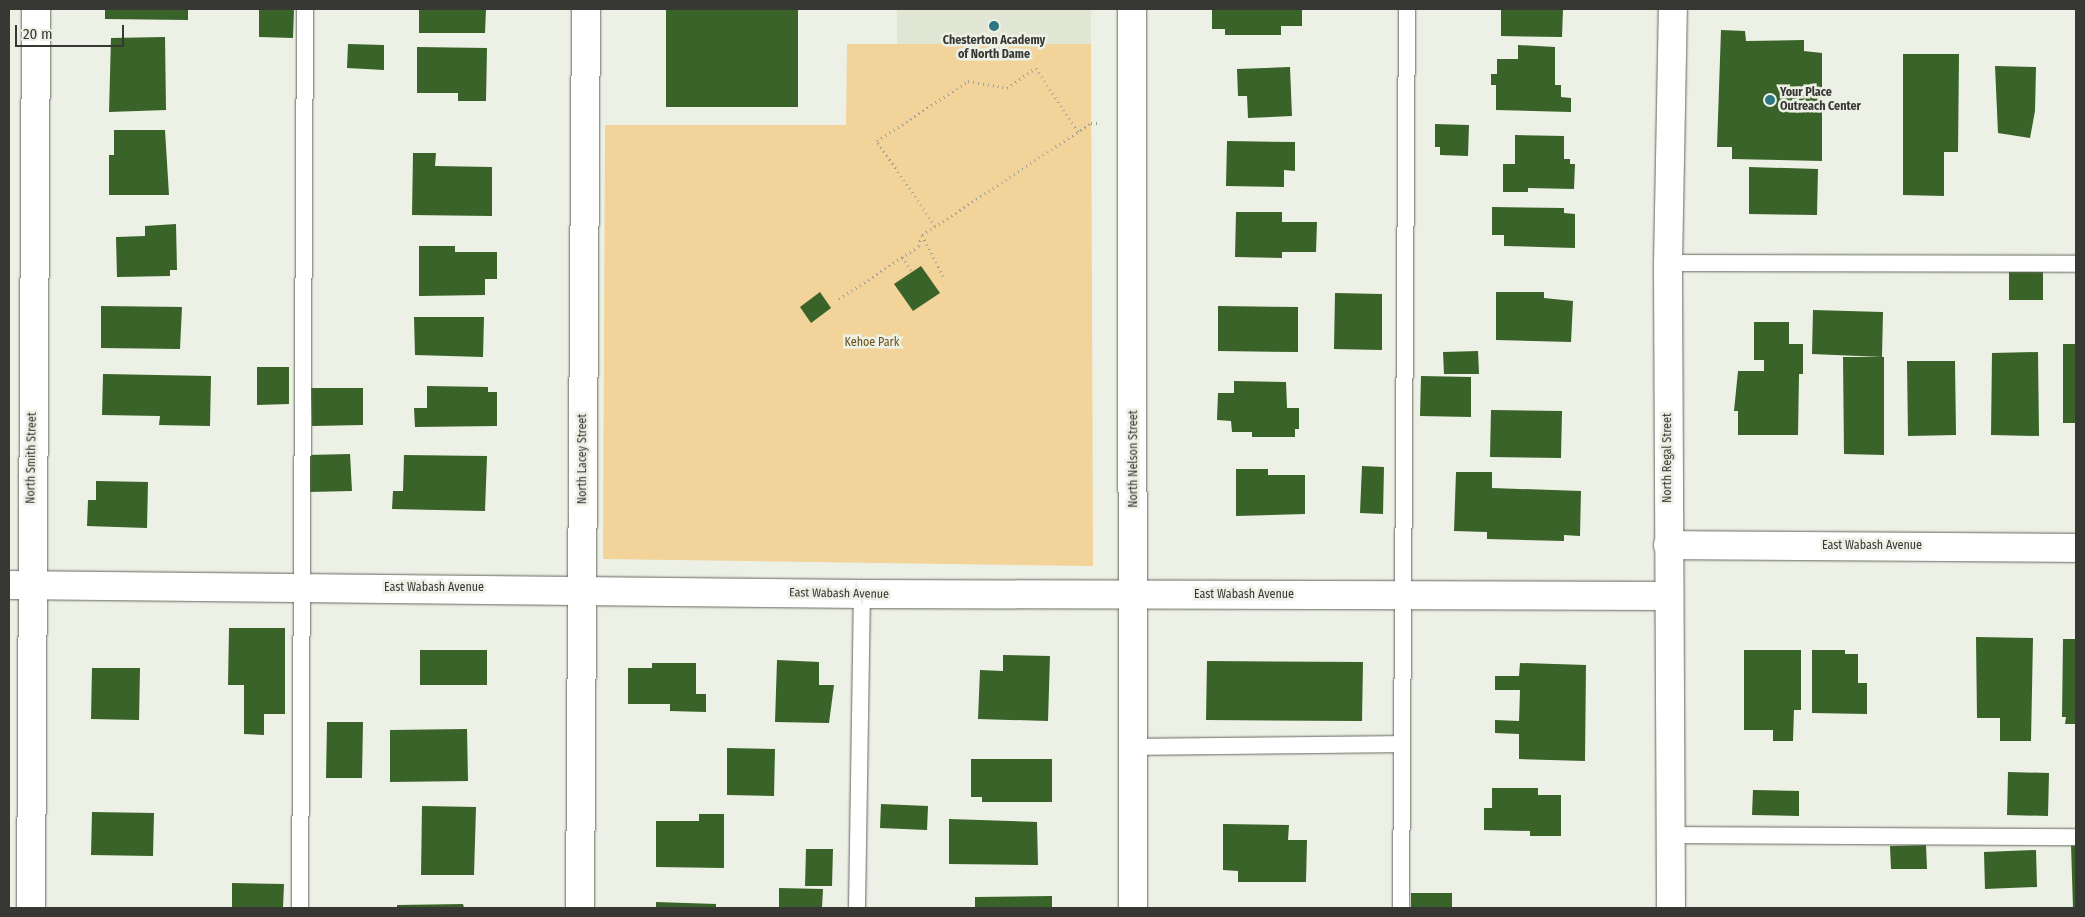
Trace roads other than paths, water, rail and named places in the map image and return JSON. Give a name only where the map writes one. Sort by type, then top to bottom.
[{"type":"street","name":"North Smith Street","points":[[31,908],[20,585],[36,9]]},
{"type":"street","name":"North Lacey Street","points":[[580,908],[586,9]]},
{"type":"street","name":"North Nelson Street","points":[[1132,9],[1133,908]]},
{"type":"street","name":"North Regal Street","points":[[1671,908],[1668,596],[1668,263],[1673,9]]},
{"type":"street","name":"East Wabash Avenue","points":[[1668,545],[2076,548]]},
{"type":"street","name":"East Wabash Avenue","points":[[20,585],[582,589],[862,594],[1668,596]]},
{"type":"lane","points":[[300,908],[305,9]]},
{"type":"lane","points":[[1401,908],[1407,9]]},
{"type":"lane","points":[[1668,263],[2076,264]]},
{"type":"lane","points":[[857,908],[862,594]]},
{"type":"lane","points":[[1134,747],[1402,744]]},
{"type":"lane","points":[[1671,834],[2076,837]]},
{"type":"place","name":"Chesterton Academy of North Dame","points":[[994,26]]},
{"type":"place","name":"Your Place Outreach Center","points":[[1770,100]]},
{"type":"park label","name":"Kehoe Park","points":[[872,343]]}]
